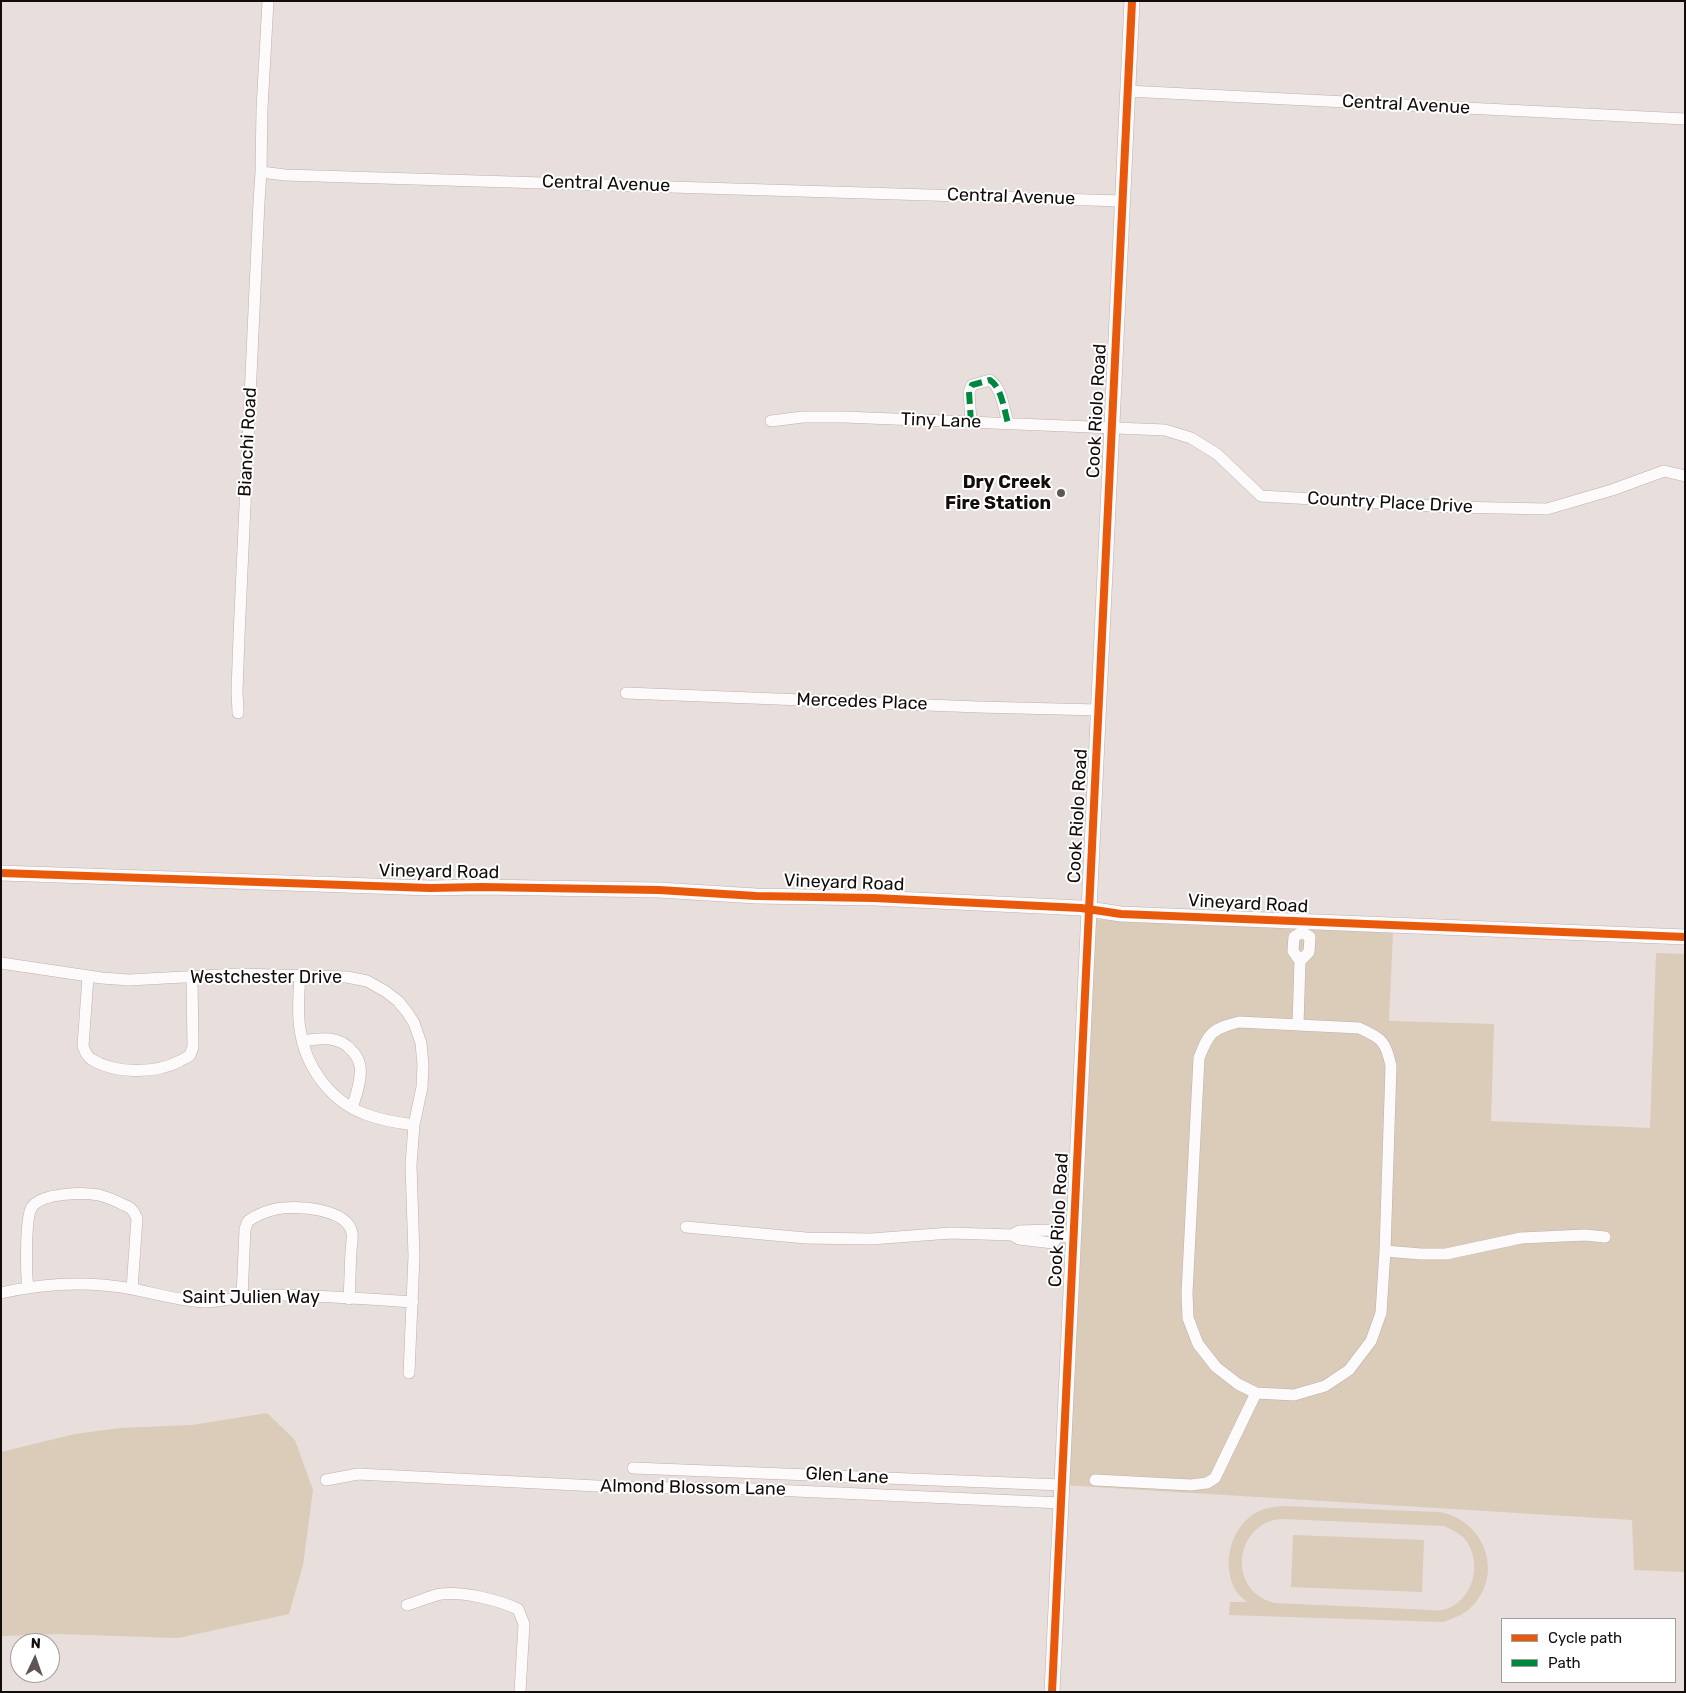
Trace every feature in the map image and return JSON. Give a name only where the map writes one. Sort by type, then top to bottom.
[{"type":"street","points":[[261,172],[262,109],[268,1]]},
{"type":"street","name":"Cook Riolo Road","points":[[1052,1692],[1062,1484],[1065,1236],[1089,910],[1132,1]]},
{"type":"street","name":"Central Avenue","points":[[1127,91],[1685,119]]},
{"type":"street","name":"Central Avenue","points":[[261,172],[285,175],[1122,201]]},
{"type":"street","name":"Bianchi Road","points":[[238,713],[237,692],[241,589],[261,172]]},
{"type":"street","points":[[971,422],[970,388],[972,384],[990,380],[996,386],[999,393],[1008,424]]},
{"type":"street","name":"Tiny Lane","points":[[771,421],[803,417],[844,417],[1112,428]]},
{"type":"street","name":"Country Place Drive","points":[[1112,428],[1165,430],[1191,438],[1217,454],[1261,496],[1451,507],[1547,509],[1612,490],[1664,471],[1685,476]]},
{"type":"street","name":"Mercedes Place","points":[[626,693],[1098,710]]},
{"type":"street","name":"Vineyard Road","points":[[1,873],[430,888],[659,890],[756,896],[877,898],[1089,910],[1302,927],[1685,937]]},
{"type":"street","points":[[1298,1025],[1300,961],[1309,952],[1310,937],[1302,927]]},
{"type":"street","name":"Westchester Drive","points":[[1,963],[88,977],[129,980],[239,974],[347,976],[367,981],[385,991],[407,1012],[414,1023],[421,1043],[423,1065],[422,1088],[414,1125],[411,1165],[414,1224],[413,1302],[409,1373]]},
{"type":"street","points":[[300,975],[299,1016],[302,1042],[306,1054],[320,1079],[352,1108],[364,1114],[414,1125]]},
{"type":"street","points":[[88,977],[83,1046],[86,1053],[92,1059],[110,1067],[132,1070],[155,1069],[176,1063],[189,1056],[193,1047],[192,977]]},
{"type":"street","points":[[1239,1022],[1298,1025],[1359,1028],[1376,1036],[1388,1049],[1391,1066],[1386,1251],[1381,1313],[1371,1342],[1349,1370],[1325,1386],[1294,1395],[1256,1393],[1238,1384],[1216,1367],[1198,1344],[1188,1318],[1187,1293],[1199,1058],[1205,1041],[1218,1028],[1239,1022]]},
{"type":"street","points":[[302,1042],[327,1038],[337,1040],[348,1046],[356,1056],[360,1066],[360,1081],[352,1108]]},
{"type":"street","points":[[28,1288],[29,1212],[33,1205],[43,1200],[62,1195],[82,1193],[100,1195],[133,1210],[136,1218],[132,1289]]},
{"type":"street","points":[[242,1296],[245,1229],[248,1220],[262,1213],[290,1207],[323,1211],[339,1216],[348,1223],[352,1233],[349,1299]]},
{"type":"street","points":[[686,1227],[815,1238],[870,1239],[951,1233],[1012,1235],[1018,1231],[1035,1236],[1051,1230],[1065,1236]]},
{"type":"street","points":[[1386,1251],[1446,1254],[1521,1238],[1585,1235],[1606,1237]]},
{"type":"street","name":"Saint Julien Way","points":[[1,1294],[28,1288],[79,1284],[132,1289],[179,1300],[206,1302],[242,1296],[272,1295],[413,1302]]},
{"type":"street","points":[[1095,1480],[1192,1485],[1207,1483],[1215,1478],[1256,1393]]},
{"type":"street","name":"Glen Lane","points":[[633,1468],[1062,1484]]},
{"type":"street","name":"Almond Blossom Lane","points":[[326,1480],[358,1474],[617,1487],[751,1489],[1061,1503]]},
{"type":"street","points":[[407,1605],[441,1594],[471,1595],[502,1602],[518,1609],[524,1624],[520,1692]]},
{"type":"shaded area","points":[[1089,919],[1393,933],[1389,1021],[1494,1024],[1491,1121],[1650,1128],[1656,953],[1685,954],[1685,1572],[1634,1570],[1632,1520],[1062,1485]]},
{"type":"shaded area","points":[[267,1413],[295,1440],[313,1490],[303,1565],[289,1614],[178,1638],[60,1633],[10,1633],[10,1636],[1,1636],[1,1452],[75,1434],[120,1428],[192,1425]]},
{"type":"shaded area","points":[[1283,1506],[1440,1512],[1456,1518],[1470,1527],[1486,1553],[1488,1568],[1486,1583],[1479,1598],[1467,1611],[1443,1622],[1229,1615],[1230,1602],[1247,1602],[1236,1591],[1231,1581],[1229,1559],[1235,1537],[1240,1527],[1257,1512]],"holes":[[[1273,1520],[1444,1526],[1464,1538],[1474,1558],[1474,1569],[1473,1580],[1469,1590],[1454,1606],[1443,1610],[1274,1603],[1254,1592],[1246,1581],[1243,1572],[1243,1552],[1252,1534],[1259,1527]]]},
{"type":"shaded area","points":[[1293,1535],[1424,1540],[1422,1592],[1291,1587]]},
{"type":"marked path","points":[[971,422],[969,392],[972,385],[990,380],[1000,394],[1008,423]]},
{"type":"cycle path","points":[[1052,1692],[1132,1]]},
{"type":"cycle path","points":[[1,873],[430,888],[659,890],[756,896],[874,898],[1081,908],[1121,914],[1685,937]]},
{"type":"place","name":"Dry Creek Fire Station","points":[[1061,493]]}]
